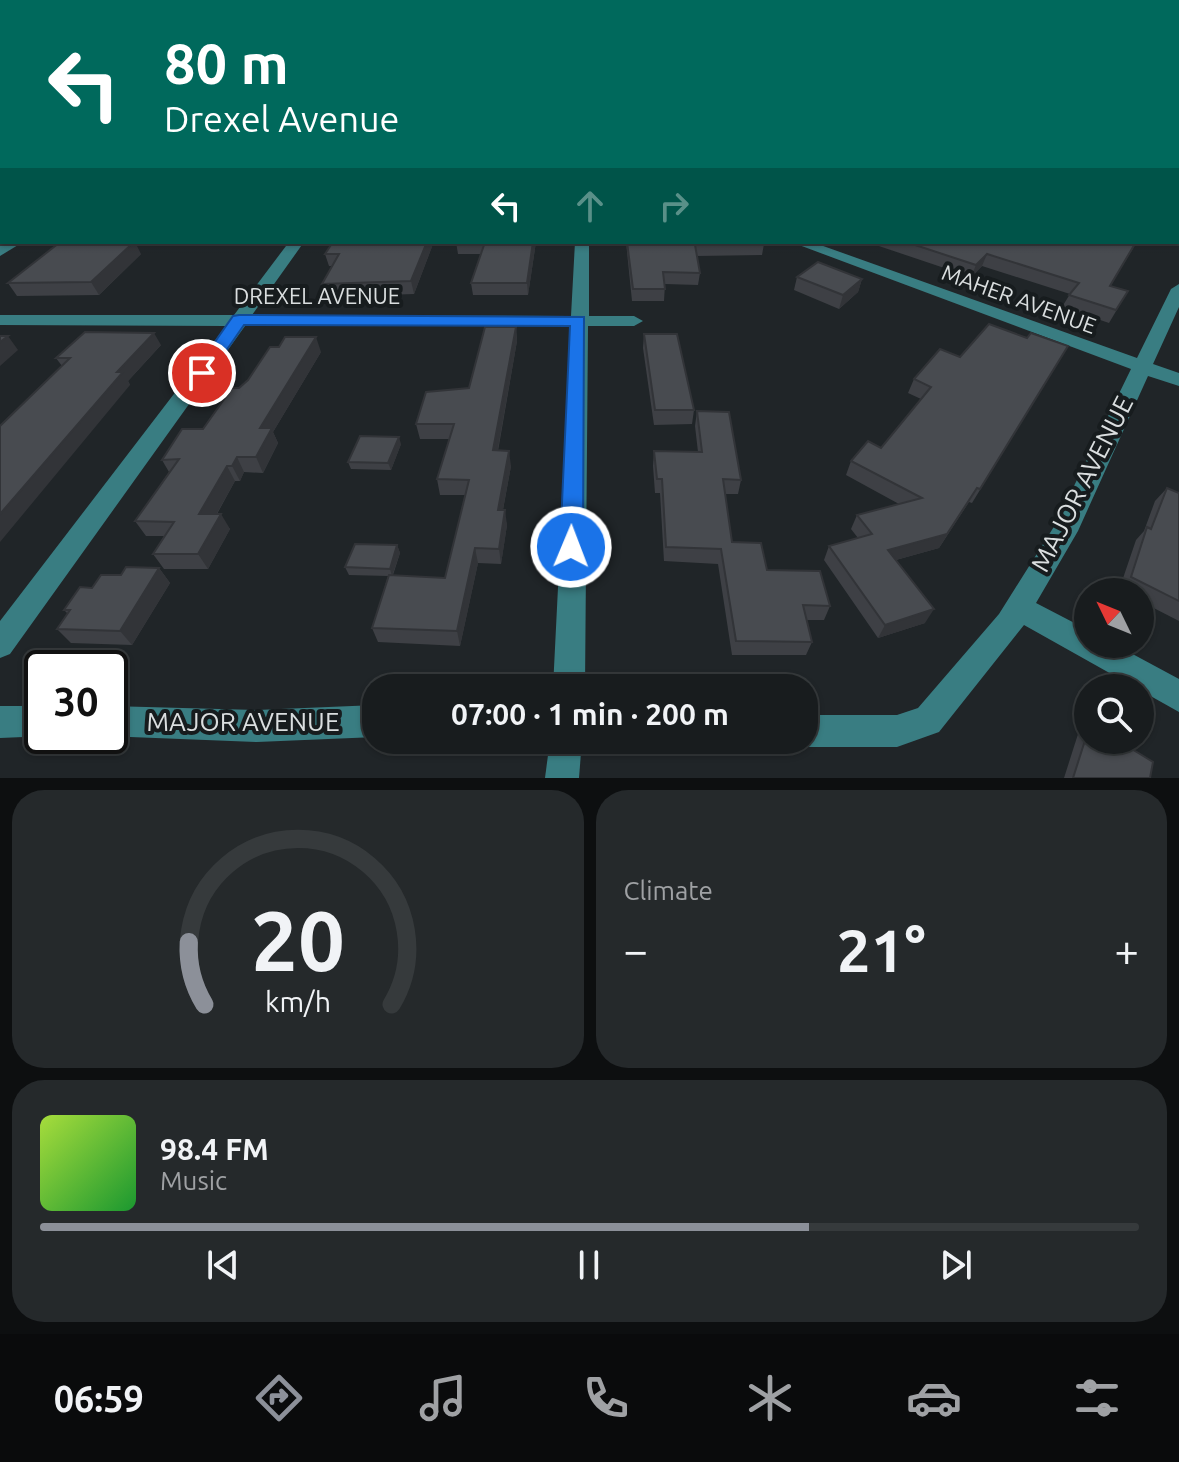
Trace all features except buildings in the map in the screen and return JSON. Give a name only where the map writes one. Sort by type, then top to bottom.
[{"type":"street","points":[[0,644],[296,244]]},
{"type":"street","points":[[569,674],[582,244]]},
{"type":"street","name":"MAHER AVENUE","points":[[803,244],[1179,380]]},
{"type":"street","name":"MAJOR AVENUE","points":[[818,731],[897,731],[928,721],[1018,607],[1065,531],[1179,289]]},
{"type":"street","name":"DREXEL AVENUE","points":[[0,320],[634,321]]},
{"type":"street","points":[[1018,607],[1179,696]]},
{"type":"street","points":[[0,722],[24,722]]},
{"type":"street","name":"MAJOR AVENUE","points":[[128,722],[257,726],[362,722]]},
{"type":"street","points":[[562,778],[565,754]]},
{"type":"route","points":[[202,373],[239,320],[579,321],[571,547]]}]
